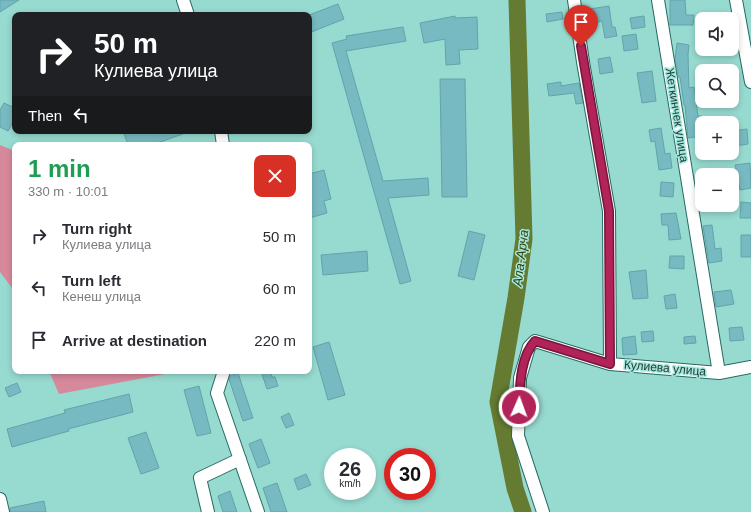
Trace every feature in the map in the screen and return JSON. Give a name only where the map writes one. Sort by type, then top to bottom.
[{"type":"street","points":[[183,0],[187,12]]},
{"type":"street","points":[[574,0],[584,70],[609,211],[610,364]]},
{"type":"street","name":"Жеткинчек улица","points":[[658,0],[719,373]]},
{"type":"street","points":[[736,0],[751,82]]},
{"type":"street","name":"Кулиева улица","points":[[543,512],[518,436],[520,378],[529,347],[535,341],[610,364],[719,373],[751,367]]},
{"type":"street","points":[[223,374],[217,393],[258,512]]},
{"type":"street","points":[[208,512],[200,478],[240,459]]},
{"type":"street","points":[[0,499],[3,512]]},
{"type":"shaded area","points":[[0,145],[12,150],[12,288],[0,272]]},
{"type":"shaded area","points":[[50,374],[165,374],[59,394]]},
{"type":"building","points":[[0,0],[19,0],[0,12]]},
{"type":"building","points":[[670,0],[685,0],[686,15],[694,15],[693,25],[670,25]]},
{"type":"building","points":[[338,4],[344,19],[312,32],[312,14]]},
{"type":"building","points":[[609,6],[612,27],[615,27],[617,36],[605,38],[602,21],[592,23],[590,9]]},
{"type":"building","points":[[562,12],[563,19],[547,22],[546,14]]},
{"type":"building","points":[[455,16],[455,18],[477,17],[478,49],[459,50],[460,64],[446,65],[445,39],[424,43],[420,23]]},
{"type":"building","points":[[644,16],[645,27],[632,29],[630,18]]},
{"type":"building","points":[[403,27],[406,41],[346,51],[383,181],[428,178],[429,195],[388,198],[411,281],[400,284],[332,43],[347,39],[346,36]]},
{"type":"building","points":[[636,34],[638,49],[624,51],[622,36]]},
{"type":"building","points":[[677,43],[689,45],[689,88],[694,87],[695,108],[697,108],[698,116],[695,116],[695,137],[688,138],[685,105],[675,59]]},
{"type":"building","points":[[610,57],[613,72],[600,74],[598,59]]},
{"type":"building","points":[[652,71],[656,101],[642,103],[637,73]]},
{"type":"building","points":[[440,79],[465,79],[467,197],[442,197]]},
{"type":"building","points":[[561,82],[561,86],[579,83],[583,103],[576,104],[574,93],[549,96],[547,84]]},
{"type":"building","points":[[4,103],[12,107],[12,124],[8,131],[0,127],[0,110]]},
{"type":"building","points":[[661,128],[665,154],[670,153],[672,168],[659,170],[655,141],[651,142],[649,130]]},
{"type":"building","points":[[747,129],[748,144],[739,145],[739,130]]},
{"type":"building","points":[[124,134],[182,134],[160,142],[127,142]]},
{"type":"building","points":[[750,163],[751,188],[740,190],[739,168],[736,168],[735,165]]},
{"type":"building","points":[[324,170],[331,199],[324,201],[327,213],[312,217],[312,173]]},
{"type":"building","points":[[661,182],[674,183],[673,197],[660,196]]},
{"type":"building","points":[[741,202],[751,203],[751,218],[740,218]]},
{"type":"building","points":[[676,213],[681,239],[669,240],[668,225],[662,225],[661,214]]},
{"type":"building","points":[[712,225],[715,249],[721,248],[722,261],[709,263],[703,226]]},
{"type":"building","points":[[469,231],[485,235],[474,280],[458,276]]},
{"type":"building","points":[[741,235],[751,235],[751,257],[741,257]]},
{"type":"building","points":[[367,251],[368,271],[323,275],[321,255]]},
{"type":"building","points":[[670,256],[684,256],[684,269],[669,268]]},
{"type":"building","points":[[646,270],[648,298],[633,299],[629,272]]},
{"type":"building","points":[[731,290],[734,304],[716,307],[714,292]]},
{"type":"building","points":[[675,294],[677,308],[666,309],[664,296]]},
{"type":"building","points":[[742,327],[744,340],[730,341],[729,328]]},
{"type":"building","points":[[653,331],[654,341],[642,342],[641,332]]},
{"type":"building","points":[[635,336],[637,354],[623,355],[622,338]]},
{"type":"building","points":[[695,336],[696,343],[684,344],[684,337]]},
{"type":"building","points":[[329,342],[345,395],[328,400],[313,347]]},
{"type":"building","points":[[238,374],[253,418],[243,421],[229,379],[230,376]]},
{"type":"building","points":[[262,374],[271,374],[272,377],[275,377],[278,386],[267,389]]},
{"type":"building","points":[[17,383],[21,392],[9,397],[5,388]]},
{"type":"building","points":[[199,386],[211,433],[197,436],[184,390]]},
{"type":"building","points":[[129,394],[133,412],[68,429],[69,431],[12,447],[7,429],[65,413],[64,410]]},
{"type":"building","points":[[289,413],[294,425],[286,428],[281,417]]},
{"type":"building","points":[[146,432],[159,468],[141,474],[128,438]]},
{"type":"building","points":[[261,439],[270,463],[258,468],[249,444]]},
{"type":"building","points":[[306,474],[311,485],[298,490],[294,479]]},
{"type":"building","points":[[277,483],[287,512],[271,512],[263,488]]},
{"type":"building","points":[[230,491],[237,512],[223,512],[218,496]]},
{"type":"building","points":[[44,501],[46,512],[10,512],[10,508]]},
{"type":"waterway","name":"Ала-Арча","points":[[517,0],[524,239],[516,298],[498,402],[515,488],[523,512]]},
{"type":"route","points":[[519,407],[520,378],[529,347],[535,341],[610,364],[609,211],[581,46]]}]
